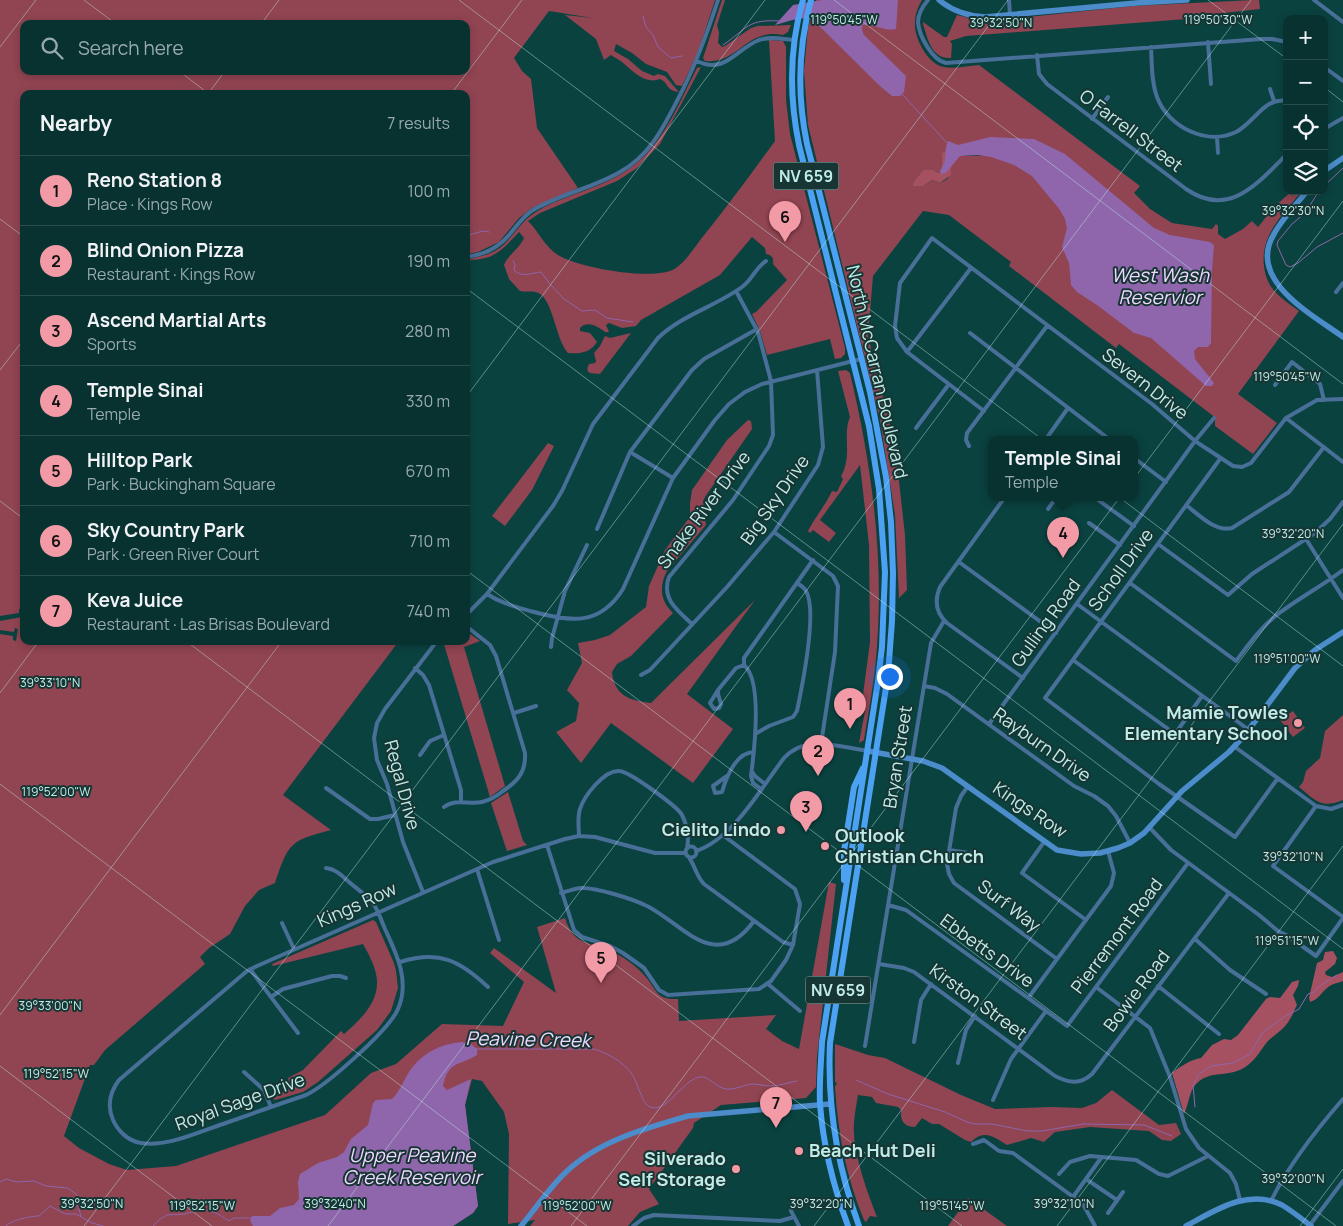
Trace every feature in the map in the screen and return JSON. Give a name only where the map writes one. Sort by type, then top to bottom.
[{"type":"main road","name":"North McCarran Boulevard","points":[[803,0],[794,40],[792,85],[796,131],[869,426],[876,465],[884,550],[885,596],[882,647],[868,751],[865,765],[855,783],[845,843],[844,901],[824,1025],[821,1054],[820,1105]]},
{"type":"main road","name":"North McCarran Boulevard","points":[[811,0],[801,54],[800,93],[804,130],[875,414],[883,458],[893,549],[891,643],[886,686],[833,1018],[829,1066],[830,1104],[839,1164],[859,1226]]},
{"type":"main road","points":[[796,25],[799,38],[802,41]]},
{"type":"main road","points":[[794,40],[797,42],[801,54]]},
{"type":"main road","points":[[884,550],[893,549]]},
{"type":"main road","name":"NV 659","points":[[820,1105],[831,1169],[848,1226]]},
{"type":"street","points":[[470,256],[485,252],[499,245],[520,220],[533,210],[618,174],[640,158],[663,129],[697,61],[718,0]]},
{"type":"street","points":[[928,0],[922,9],[918,22],[928,49],[938,61],[951,63],[1267,38],[1283,41]]},
{"type":"street","points":[[939,0],[949,8],[968,15],[985,17],[1187,0]]},
{"type":"street","points":[[1009,0],[1010,15]]},
{"type":"street","points":[[1314,0],[1343,22]]},
{"type":"street","points":[[697,61],[711,65],[722,64],[732,59],[754,42],[765,38],[794,40]]},
{"type":"street","points":[[1208,42],[1212,84]]},
{"type":"street","points":[[1151,47],[1154,90],[1158,100],[1174,120],[1191,132],[1217,137],[1229,134],[1242,128],[1274,101],[1283,101]]},
{"type":"street","name":"O Farrell Street","points":[[1037,55],[1039,74],[1044,81],[1191,193],[1205,199],[1232,199],[1251,190],[1283,158]]},
{"type":"street","points":[[1328,70],[1343,81]]},
{"type":"street","points":[[1270,89],[1274,101]]},
{"type":"street","points":[[1092,119],[1108,97]]},
{"type":"street","points":[[1328,127],[1343,118]]},
{"type":"street","points":[[1217,137],[1218,153]]},
{"type":"street","points":[[1328,168],[1343,158]]},
{"type":"street","points":[[1304,195],[1274,234],[1268,250],[1272,277],[1280,289],[1343,337]]},
{"type":"street","name":"Severn Drive","points":[[907,352],[900,343],[896,332],[898,289],[903,277],[932,238],[1152,404],[1195,441],[1228,464],[1238,467],[1251,464],[1286,418],[1313,401],[1343,399]]},
{"type":"street","points":[[470,611],[487,594],[558,500],[593,424],[655,342],[669,329],[747,283],[766,261]]},
{"type":"street","points":[[971,268],[907,352],[984,411]]},
{"type":"street","points":[[1336,292],[1343,283]]},
{"type":"street","name":"Snake River Drive","points":[[692,624],[671,603],[667,593],[667,582],[671,573],[733,500],[769,446],[774,429],[771,381],[757,329],[736,291]]},
{"type":"street","points":[[969,446],[966,440],[967,433],[1047,326]]},
{"type":"street","points":[[597,529],[630,452],[697,364],[757,329]]},
{"type":"street","points":[[970,332],[1106,436]]},
{"type":"street","points":[[487,594],[510,605],[557,618],[574,620],[590,617],[604,610],[615,601],[623,589],[673,478],[715,420],[729,404],[745,392],[771,381],[861,359]]},
{"type":"street","points":[[1274,385],[1292,362],[1320,384],[1324,400]]},
{"type":"street","name":"Big Sky Drive","points":[[641,675],[650,670],[727,587],[774,532],[821,459],[823,447],[817,370]]},
{"type":"street","points":[[916,428],[949,384]]},
{"type":"street","points":[[1048,436],[1068,408]]},
{"type":"street","name":"Gulling Road","points":[[989,724],[1195,441],[1214,418]]},
{"type":"street","points":[[1286,418],[1343,462]]},
{"type":"street","points":[[1186,505],[1216,527],[1232,528],[1289,492],[1324,447]]},
{"type":"street","points":[[630,452],[673,478]]},
{"type":"street","name":"Scholl Drive","points":[[1177,796],[1045,698],[1220,459]]},
{"type":"street","points":[[1138,461],[1166,482]]},
{"type":"street","points":[[1002,501],[938,592],[937,608],[944,621],[1023,678]]},
{"type":"street","points":[[1048,509],[1053,501]]},
{"type":"street","points":[[1100,501],[1134,526]]},
{"type":"street","points":[[1158,544],[1228,595],[1252,574],[1323,526],[1343,502]]},
{"type":"street","points":[[1089,523],[1120,545]]},
{"type":"street","points":[[774,532],[836,579],[838,586],[835,652],[821,744]]},
{"type":"street","points":[[1306,539],[1343,598]]},
{"type":"street","points":[[551,647],[565,592],[587,545]]},
{"type":"street","points":[[744,665],[746,656],[813,560]]},
{"type":"street","points":[[959,562],[1056,632]]},
{"type":"street","points":[[1130,582],[1236,661],[1258,633],[1277,615],[1332,580],[1343,570]]},
{"type":"street","points":[[755,734],[769,726],[793,717],[797,711],[808,647],[809,616],[808,595],[797,583]]},
{"type":"street","points":[[1077,604],[1249,730]]},
{"type":"street","name":"Bryan Street","points":[[865,1046],[931,643],[944,621]]},
{"type":"street","points":[[444,806],[450,803],[478,803],[489,800],[512,785],[520,777],[525,766],[525,753],[514,713],[493,650],[490,644],[470,629]]},
{"type":"street","name":"Kings Row","points":[[114,1122],[110,1110],[110,1098],[119,1080],[250,969],[477,869],[510,856],[579,836],[595,837],[656,853],[687,853],[694,857],[696,851],[716,842],[724,836],[784,758],[804,744],[821,744],[868,751],[936,765],[1053,848],[1068,853],[1088,854],[1108,851],[1130,842],[1150,828],[1177,796],[1235,747],[1297,666],[1315,650],[1343,632]]},
{"type":"street","name":"Regal Drive","points":[[423,892],[405,850],[387,784],[375,752],[375,730],[384,709],[434,645]]},
{"type":"street","points":[[1073,660],[1174,734],[1202,696]]},
{"type":"street","points":[[718,690],[721,704],[719,708],[714,709],[710,703],[718,690],[736,668],[744,665]]},
{"type":"street","points":[[744,665],[752,682],[755,734],[751,780],[760,789]]},
{"type":"street","points":[[415,668],[423,675],[429,685],[461,790],[461,802]]},
{"type":"street","name":"Rayburn Drive","points":[[924,686],[935,688],[946,694],[1074,786],[1094,796],[1108,806],[1116,816],[1130,842]]},
{"type":"street","points":[[514,713],[536,706]]},
{"type":"street","points":[[420,755],[430,741],[444,735]]},
{"type":"street","points":[[1235,747],[1316,806],[1331,809],[1343,806]]},
{"type":"street","points":[[727,776],[722,792],[715,793],[713,786],[727,776],[744,754],[754,752]]},
{"type":"street","points":[[752,770],[754,776],[765,784]]},
{"type":"street","points":[[579,836],[579,811],[584,801],[602,778],[610,772],[619,771],[632,775],[679,810],[684,819],[688,838],[687,853],[702,882],[783,942],[793,945]]},
{"type":"street","points":[[1177,796],[1235,837],[1278,778]]},
{"type":"street","name":"Surf Way","points":[[968,786],[956,808],[949,850],[947,869],[954,883],[1057,959]]},
{"type":"street","points":[[326,788],[370,819],[378,820],[395,815]]},
{"type":"street","points":[[1150,828],[1171,850],[1272,926],[1316,956],[1343,918],[1273,866],[1316,806]]},
{"type":"street","points":[[547,845],[572,926],[578,934],[623,953],[644,968],[656,986],[664,993],[674,996],[755,991],[768,984],[786,960],[793,945],[800,904],[795,889],[724,836]]},
{"type":"street","points":[[688,838],[696,851],[694,865]]},
{"type":"street","points":[[1044,842],[1022,873],[1086,920]]},
{"type":"street","name":"Kings Row","points":[[687,853],[690,847],[696,851]]},
{"type":"street","points":[[949,850],[975,854]]},
{"type":"street","points":[[1029,998],[1113,882],[1114,873],[1108,851]]},
{"type":"street","name":"Pierremont Road","points":[[1067,1026],[1188,863]]},
{"type":"street","name":"Royal Sage Drive","points":[[114,1122],[120,1131],[130,1139],[149,1143],[176,1140],[306,1095],[320,1087],[384,1030],[394,1017],[400,1003],[403,986],[400,962],[378,912],[368,898],[338,872],[326,868]]},
{"type":"street","points":[[477,869],[499,940]]},
{"type":"street","points":[[562,893],[574,889],[587,888],[638,902],[654,910],[692,937],[711,943],[725,942],[738,937],[754,921]]},
{"type":"street","name":"Bowie Road","points":[[1055,1076],[1064,1081],[1074,1083],[1088,1077],[1229,893]]},
{"type":"street","name":"Ebbetts Drive","points":[[888,905],[906,910],[1067,1026]]},
{"type":"street","points":[[282,923],[294,949]]},
{"type":"street","points":[[1195,938],[1230,970],[1266,994]]},
{"type":"street","points":[[400,962],[420,957],[445,958],[469,970],[488,988]]},
{"type":"street","name":"Kirston Street","points":[[879,964],[908,970],[931,984],[1055,1076]]},
{"type":"street","points":[[250,969],[298,1033]]},
{"type":"street","points":[[270,997],[283,989],[332,976],[346,978]]},
{"type":"street","points":[[768,984],[800,1010]]},
{"type":"street","points":[[914,1042],[921,1000],[931,984]]},
{"type":"street","points":[[1158,986],[1219,1034]]},
{"type":"street","points":[[1096,987],[1146,1024],[1153,1033],[1170,1077],[1186,1129],[1193,1141],[1208,1156],[1230,1173],[1236,1184],[1240,1200]]},
{"type":"street","points":[[993,1100],[1010,1059],[1046,1011]]},
{"type":"street","points":[[958,1063],[966,1030],[975,1016]]},
{"type":"street","points":[[244,1072],[264,1090],[271,1107]]},
{"type":"street","points":[[1271,1201],[1281,1182],[1319,1128],[1343,1099]]},
{"type":"street","points":[[521,1226],[567,1171],[587,1155],[609,1144],[688,1116],[830,1104]]},
{"type":"street","points":[[973,1144],[984,1140],[999,1151],[1013,1153],[1083,1204],[1095,1226]]},
{"type":"street","points":[[1059,1174],[1070,1162],[1090,1156],[1136,1160],[1158,1174],[1168,1176],[1208,1156]]},
{"type":"street","points":[[1073,1196],[1101,1158]]},
{"type":"street","points":[[1086,1179],[1117,1200]]},
{"type":"street","points":[[1186,1226],[1229,1204],[1240,1200],[1252,1199],[1271,1201],[1289,1209],[1310,1226],[1343,1181]]},
{"type":"street","points":[[1108,1213],[1123,1192]]},
{"type":"street","points":[[792,1200],[791,1211],[799,1226]]},
{"type":"street","points":[[634,1226],[644,1218],[654,1215],[780,1221],[794,1217]]},
{"type":"shaded area","points":[[0,0],[715,0],[699,50],[682,86],[676,85],[667,72],[646,64],[616,44],[614,51],[628,59],[642,71],[654,76],[658,74],[665,76],[679,92],[670,89],[660,79],[649,80],[639,76],[611,55],[604,60],[596,39],[565,15],[593,18],[549,11],[514,58],[522,71],[531,79],[537,128],[578,188],[532,208],[519,218],[499,242],[470,254],[470,90],[20,90],[19,613],[0,616]]},
{"type":"shaded area","points":[[722,0],[725,0],[717,25],[719,33],[718,43],[722,47],[751,28],[791,25],[788,32],[783,35],[770,34],[760,37],[726,57],[705,61],[703,58]]},
{"type":"shaded area","points":[[816,0],[922,0],[916,14],[915,29],[922,48],[930,59],[944,67],[954,68],[979,65],[1140,186],[1134,193],[1150,209],[1172,223],[1212,229],[1216,224],[1218,226],[1218,234],[1225,239],[1243,229],[1252,221],[1258,227],[1275,206],[1287,195],[1299,195],[1281,216],[1270,234],[1266,244],[1264,266],[1270,285],[1281,297],[1299,311],[1238,394],[1277,423],[1253,454],[1215,426],[1215,419],[1212,415],[1119,344],[1116,348],[1009,266],[1011,262],[949,215],[923,211],[873,276],[868,336],[890,425],[897,463],[905,535],[907,590],[899,598],[895,515],[880,420],[808,125],[804,71],[808,28]],"holes":[[[983,145],[1018,150],[1020,158],[1013,164],[1006,155],[961,155],[961,149],[963,148]],[[952,149],[956,153],[947,179],[940,183],[932,180],[923,186],[912,186],[923,170],[933,170],[939,173],[941,171],[942,154]]]},
{"type":"shaded area","points":[[1259,0],[1260,9],[1205,15],[1199,18],[966,36],[950,41],[952,44],[951,58],[944,57],[935,52],[931,47],[923,24],[923,22],[944,37],[947,37],[957,15],[989,21],[1133,6]]},
{"type":"shaded area","points":[[769,40],[783,41],[786,47],[786,100],[790,134],[845,348],[845,354],[841,358],[835,359],[830,339],[767,355],[760,331],[752,314],[787,280],[773,264],[772,257],[766,254],[765,248],[752,237],[720,275],[641,320],[636,326],[622,328],[609,323],[606,325],[609,332],[605,332],[590,324],[583,326],[580,328],[580,331],[590,333],[597,342],[588,351],[577,353],[568,353],[564,347],[550,309],[542,295],[536,292],[520,291],[509,279],[504,265],[524,238],[519,232],[497,253],[484,258],[470,260],[497,250],[536,212],[553,203],[610,180],[641,159],[663,132],[697,68],[701,67],[660,144],[637,168],[617,181],[540,213],[528,221],[553,252],[568,260],[617,272],[652,274],[676,268],[690,254],[730,203],[775,141]]},
{"type":"shaded area","points":[[949,150],[951,175],[940,183],[932,180],[923,186],[912,186],[923,170],[933,170],[939,173],[941,171],[942,153]]},
{"type":"shaded area","points":[[631,333],[600,374],[588,372],[589,364],[596,361],[594,353],[605,336],[610,338]]},
{"type":"shaded area","points":[[846,370],[850,373],[870,474],[879,577],[875,669],[864,740],[859,743],[865,711],[861,710],[870,642],[869,545],[860,465],[820,520],[836,533],[829,542],[813,530],[810,533],[808,531],[832,491],[837,492],[843,479],[841,476],[845,468],[847,431],[850,417],[838,371]]},
{"type":"shaded area","points":[[748,420],[751,421],[752,429],[703,501],[706,525],[664,577],[663,598],[673,613],[631,656],[617,664],[612,672],[616,686],[624,695],[636,701],[651,703],[755,600],[687,694],[733,729],[693,783],[611,723],[581,763],[556,732],[576,721],[579,703],[567,690],[582,663],[578,643],[610,635],[646,607],[649,586],[665,550],[690,517],[692,490],[727,440]]},
{"type":"shaded area","points":[[548,443],[554,446],[532,490],[505,526],[492,516]]},
{"type":"shaded area","points":[[20,617],[20,645],[396,645],[283,795],[331,830],[306,837],[292,846],[284,859],[275,883],[259,890],[245,906],[230,934],[209,948],[200,957],[205,964],[105,1050],[94,1065],[90,1065],[64,1136],[79,1148],[109,1164],[127,1170],[176,1166],[325,1115],[371,1073],[396,1064],[442,1024],[503,1026],[524,982],[490,953],[494,948],[556,993],[537,927],[565,918],[576,937],[622,957],[648,979],[660,995],[670,999],[678,999],[679,1021],[776,1015],[766,1029],[782,1041],[799,1049],[829,882],[836,884],[817,1057],[816,1087],[806,1098],[721,1105],[694,1123],[693,1128],[649,1189],[659,1204],[640,1212],[628,1226],[530,1226],[535,1220],[508,1224],[509,1134],[504,1112],[482,1081],[472,1079],[465,1105],[478,1206],[473,1213],[453,1226],[0,1226],[0,634],[13,636],[13,640],[16,641],[18,629],[15,628],[14,632],[0,630],[0,621]]},
{"type":"shaded area","points":[[470,634],[480,641],[470,645]]},
{"type":"shaded area","points":[[444,645],[469,645],[464,647],[505,786],[490,797]]},
{"type":"shaded area","points":[[1293,711],[1305,728],[1293,737],[1280,720]]},
{"type":"shaded area","points":[[1343,715],[1343,800],[1324,804],[1315,800],[1299,787],[1303,782],[1306,771],[1320,758],[1325,731]]},
{"type":"shaded area","points":[[508,792],[523,841],[527,845],[507,851],[491,803]]},
{"type":"shaded area","points":[[373,920],[376,922],[396,971],[398,988],[391,1011],[377,1030],[318,1082],[303,1092],[273,1099],[290,1087],[288,1078],[303,1070],[341,1031],[344,1034],[357,1022],[369,1008],[376,992],[377,983],[374,966],[363,944],[273,966],[272,964]]},
{"type":"shaded area","points":[[1333,951],[1337,958],[1335,964],[1325,972],[1326,975],[1332,977],[1343,972],[1343,981],[1329,987],[1310,1002],[1309,998],[1317,963],[1323,960],[1325,952]]},
{"type":"shaded area","points":[[1299,980],[1293,995],[1297,1005],[1285,1026],[1268,1041],[1248,1065],[1240,1070],[1212,1075],[1199,1081],[1193,1088],[1184,1114],[1172,1073],[1178,1068],[1201,1058],[1212,1045],[1224,1039],[1231,1040],[1238,1035],[1266,999],[1270,997],[1280,998],[1292,982]]},
{"type":"shaded area","points":[[835,1044],[868,1055],[885,1058],[961,1095],[995,1109],[1082,1108],[1096,1103],[1112,1090],[1159,1125],[1176,1123],[1181,1134],[1171,1141],[1162,1140],[1149,1131],[1090,1127],[1055,1132],[1044,1142],[1031,1138],[1007,1145],[985,1135],[971,1142],[939,1124],[932,1124],[922,1118],[915,1127],[905,1125],[901,1117],[901,1110],[898,1107],[876,1103],[872,1097],[858,1095],[854,1125],[855,1144],[862,1176],[877,1217],[870,1216],[866,1222],[852,1188],[838,1121],[835,1087],[837,1083],[835,1082]]},
{"type":"shaded area","points":[[968,1198],[1007,1226],[948,1226]]},
{"type":"water","points":[[822,0],[898,0],[896,29],[862,25],[862,30],[864,35],[906,76],[904,92],[900,96],[892,96],[881,87],[812,19],[798,19],[775,25],[793,5]]},
{"type":"water","name":"West Wash Reservior","points":[[990,137],[1034,139],[1065,154],[1154,228],[1170,235],[1210,242],[1214,245],[1211,343],[1208,347],[1198,347],[1194,351],[1195,359],[1214,383],[1212,386],[1206,386],[1151,338],[1134,333],[1077,292],[1071,285],[1069,263],[1062,247],[1067,228],[1065,219],[1060,210],[1032,176],[1014,165],[991,157],[978,155],[960,156],[946,173],[941,174],[940,171],[945,159],[948,141],[958,145]]},
{"type":"water","name":"Upper Peavine Creek Reservoir","points":[[462,1042],[471,1044],[477,1049],[477,1055],[451,1068],[443,1086],[447,1090],[471,1079],[465,1105],[478,1206],[473,1213],[453,1226],[253,1226],[250,1221],[252,1216],[270,1216],[280,1208],[294,1205],[299,1199],[298,1182],[300,1174],[318,1163],[337,1157],[344,1152],[351,1139],[368,1125],[373,1103],[376,1100],[392,1099],[414,1065],[439,1047]]},
{"type":"waterway","points":[[643,16],[646,27],[653,35],[658,47],[671,58],[682,56]]},
{"type":"waterway","points":[[723,45],[754,23],[780,21]]},
{"type":"waterway","points":[[902,94],[947,143]]},
{"type":"waterway","points":[[1328,182],[1343,168]]},
{"type":"waterway","points":[[1316,195],[1305,213],[1292,224],[1278,241],[1277,245],[1286,265],[1290,267],[1298,263],[1317,247],[1343,233]]},
{"type":"waterway","points":[[470,235],[483,231],[489,232]]},
{"type":"waterway","points":[[513,261],[515,265],[514,270],[520,274],[541,272],[564,299],[582,311],[595,310],[607,318],[633,322]]},
{"type":"waterway","name":"Peavine Creek","points":[[1195,1107],[1193,1085],[1199,1074],[1211,1066],[1233,1063],[1250,1054],[1263,1032],[1299,1009],[1308,994],[1314,992],[1318,987],[1337,975]]},
{"type":"waterway","name":"Peavine Creek","points":[[476,1049],[594,1049],[624,1065],[634,1077],[647,1105],[656,1108],[668,1102],[686,1084],[699,1077],[706,1078],[726,1089],[752,1084],[774,1086],[797,1081]]},
{"type":"waterway","name":"Peavine Creek","points":[[856,1080],[888,1094],[945,1112],[975,1124],[992,1124],[1027,1131],[1042,1131],[1083,1124],[1144,1125],[1172,1136]]},
{"type":"waterway","points":[[0,1182],[6,1179],[16,1182],[34,1181],[46,1186],[68,1188],[77,1195],[81,1216]]},
{"type":"waterway","name":"Peavine Creek","points":[[6,1226],[17,1220],[39,1216],[50,1206],[65,1214],[76,1214],[92,1223],[103,1226]]},
{"type":"waterway","name":"Peavine Creek","points":[[153,1226],[167,1215],[185,1214],[203,1209],[216,1213],[229,1221],[234,1218],[251,1218]]},
{"type":"place","name":"Sky Country Park","points":[[785,242]]},
{"type":"place","name":"Temple Sinai","points":[[1063,558]]},
{"type":"place","name":"Mamie Towles Elementary School","points":[[1298,723]]},
{"type":"place","name":"Reno Station 8","points":[[850,729]]},
{"type":"place","name":"Blind Onion Pizza","points":[[818,776]]},
{"type":"place","name":"Cielito Lindo","points":[[781,830]]},
{"type":"place","name":"Ascend Martial Arts","points":[[806,832]]},
{"type":"place","name":"Outlook Christian Church","points":[[825,846]]},
{"type":"place","name":"Hilltop Park","points":[[601,983]]},
{"type":"place","name":"Keva Juice","points":[[776,1128]]},
{"type":"place","name":"Beach Hut Deli","points":[[799,1151]]},
{"type":"place","name":"Silverado Self Storage","points":[[736,1169]]}]
